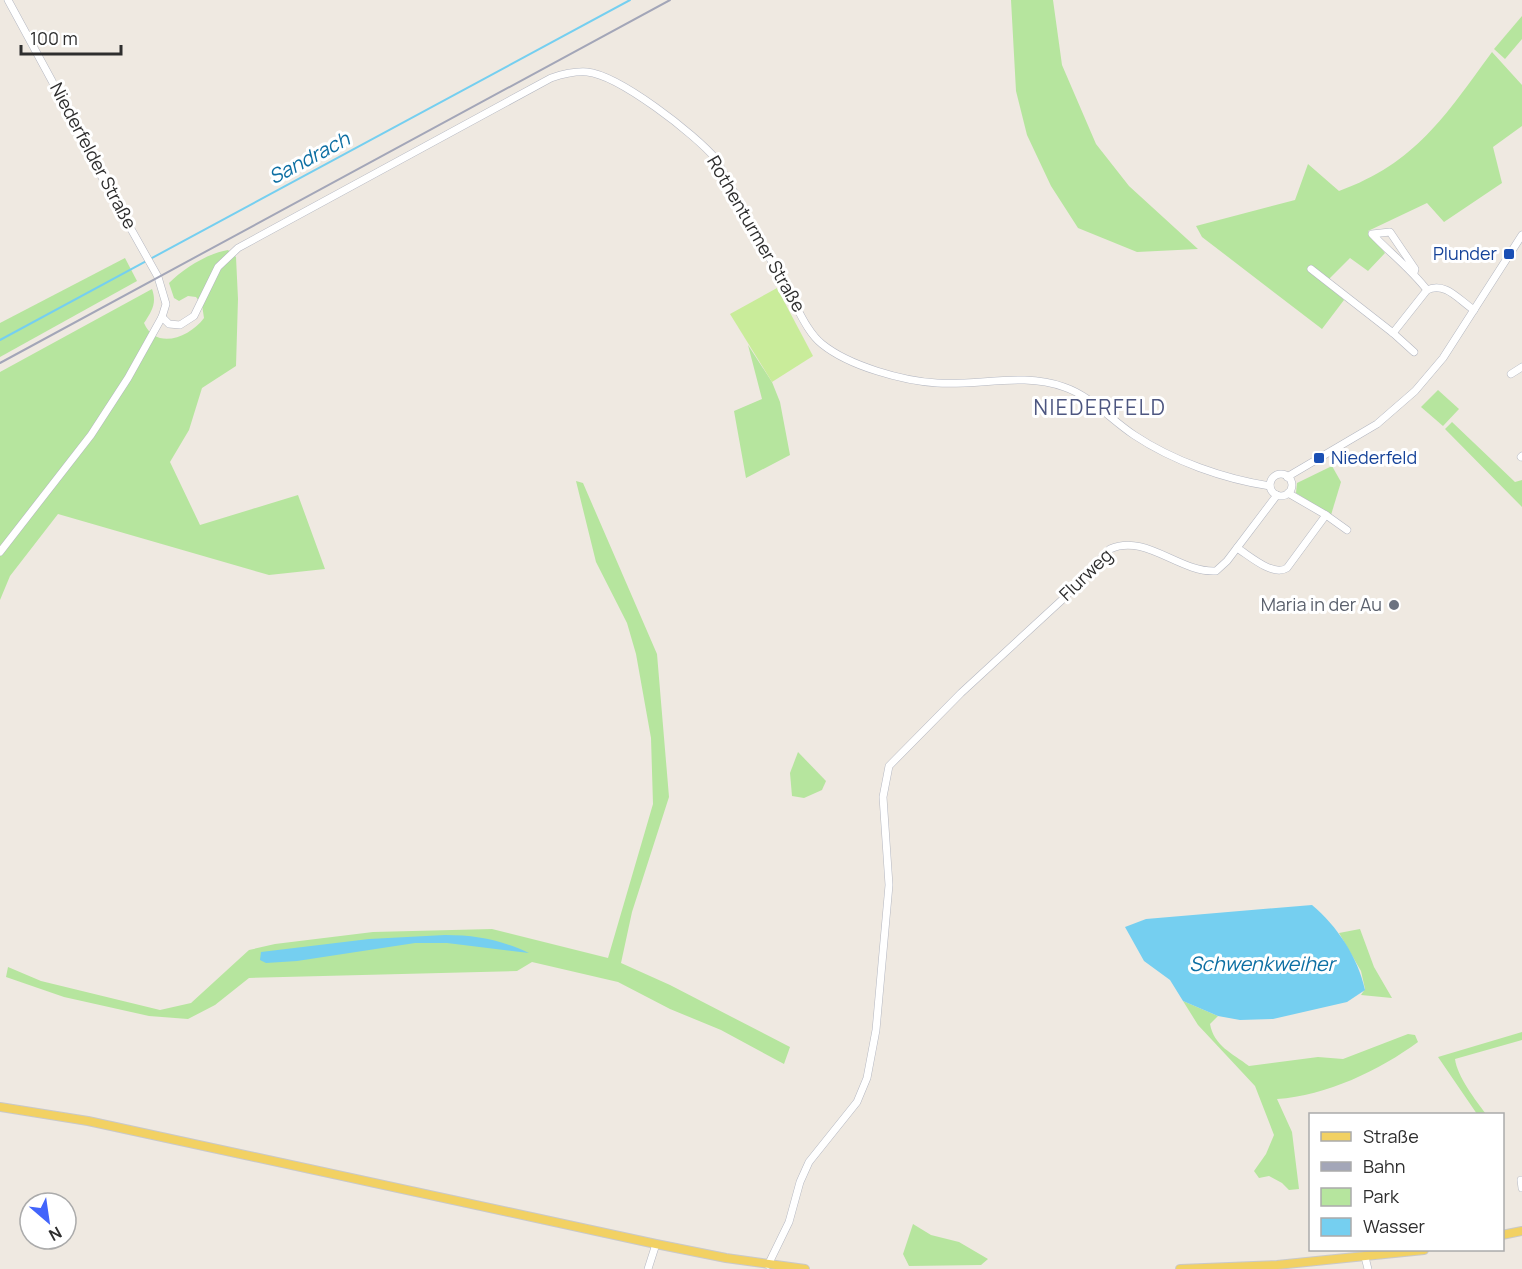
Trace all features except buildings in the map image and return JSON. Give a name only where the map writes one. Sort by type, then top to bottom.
[{"type":"main road","points":[[0,1107],[88,1121],[656,1244],[768,1265],[805,1269]]},
{"type":"main road","points":[[1504,1235],[1522,1231]]},
{"type":"main road","points":[[1180,1269],[1277,1265],[1416,1251]]},
{"type":"street","name":"Niederfelder Straße","points":[[8,0],[52,81],[67,115],[154,271],[163,290],[166,304],[162,316]]},
{"type":"street","name":"Rothenturmer Straße","points":[[162,316],[169,324],[180,326],[194,316],[218,267],[238,248],[551,78],[569,72],[589,72],[621,86],[687,129],[703,143],[716,159],[796,305],[823,345],[879,372],[905,379],[946,383],[1036,380],[1066,387],[1083,396],[1119,425],[1156,448],[1222,475],[1270,486]]},
{"type":"street","points":[[1414,273],[1415,269],[1390,232],[1372,234],[1400,263],[1414,273],[1427,290]]},
{"type":"street","points":[[1347,530],[1326,515],[1288,494],[1277,495],[1270,486],[1276,476],[1287,477],[1300,467],[1357,437],[1395,410],[1432,373],[1522,235]]},
{"type":"street","points":[[1311,269],[1414,352]]},
{"type":"street","points":[[1393,333],[1427,290],[1441,286],[1474,310]]},
{"type":"street","points":[[0,552],[91,435],[128,378],[162,316]]},
{"type":"street","points":[[1511,374],[1522,367]]},
{"type":"street","points":[[1287,477],[1292,486],[1288,494]]},
{"type":"street","name":"Flurweg","points":[[768,1265],[789,1222],[800,1182],[809,1162],[857,1102],[867,1078],[876,1030],[889,885],[882,797],[889,766],[961,693],[1063,598],[1110,549],[1119,545],[1134,545],[1209,571],[1222,567],[1277,495]]},
{"type":"street","points":[[1237,548],[1272,570],[1283,571],[1291,565],[1326,515]]},
{"type":"street","points":[[648,1269],[656,1244]]},
{"type":"street","points":[[1365,1257],[1368,1269]]},
{"type":"green space","points":[[1011,0],[1053,0],[1062,65],[1096,144],[1129,186],[1198,249],[1137,252],[1078,228],[1051,186],[1027,135],[1016,91]]},
{"type":"green space","points":[[1522,16],[1522,39],[1505,59],[1494,49]]},
{"type":"green space","points":[[1492,52],[1522,85],[1522,126],[1493,147],[1502,183],[1444,222],[1427,203],[1368,231],[1385,253],[1368,271],[1350,258],[1325,283],[1344,300],[1322,329],[1202,237],[1196,226],[1295,200],[1308,164],[1339,191],[1366,180],[1389,166],[1427,135]]},
{"type":"green space","points":[[228,250],[236,257],[238,299],[236,366],[202,388],[189,430],[170,462],[200,525],[298,495],[325,569],[269,575],[58,514],[10,576],[0,600],[0,372],[152,289],[153,307],[144,323],[149,332],[165,339],[190,331],[204,318],[202,305],[196,297],[188,296],[179,301],[174,298],[169,283],[196,262],[212,254]]},
{"type":"green space","points":[[125,258],[137,281],[0,357],[0,323]]},
{"type":"green space","points":[[777,288],[813,356],[772,382],[730,314]]},
{"type":"green space","points":[[748,345],[772,382],[780,402],[790,455],[746,478],[734,411],[762,399]]},
{"type":"green space","points":[[1438,390],[1459,409],[1443,426],[1421,407]]},
{"type":"green space","points":[[1452,422],[1515,482],[1522,480],[1522,507],[1445,429]]},
{"type":"green space","points":[[1332,466],[1341,482],[1331,515],[1296,493],[1297,483]]},
{"type":"green space","points":[[576,481],[583,483],[657,654],[669,797],[632,912],[621,963],[670,985],[790,1047],[784,1064],[721,1030],[670,1009],[618,982],[532,962],[517,971],[249,978],[215,1005],[188,1019],[149,1016],[64,997],[6,977],[8,967],[41,981],[160,1010],[191,1003],[249,950],[275,944],[373,932],[492,929],[608,958],[653,804],[651,738],[636,654],[627,623],[596,562]]},
{"type":"green space","points":[[798,752],[826,781],[822,790],[804,798],[792,796],[790,773]]},
{"type":"green space","points":[[1360,929],[1374,967],[1392,998],[1361,995],[1365,989],[1361,971],[1339,933]]},
{"type":"green space","points":[[1183,1001],[1218,1016],[1210,1024],[1215,1038],[1249,1066],[1318,1057],[1343,1059],[1408,1034],[1415,1035],[1418,1042],[1370,1072],[1352,1080],[1314,1093],[1277,1099],[1292,1132],[1299,1189],[1289,1190],[1269,1176],[1259,1178],[1254,1171],[1266,1154],[1274,1135],[1255,1086],[1198,1025]]},
{"type":"green space","points":[[1522,1032],[1522,1040],[1455,1059],[1463,1080],[1485,1113],[1476,1113],[1438,1057]]},
{"type":"green space","points":[[913,1224],[931,1235],[959,1242],[988,1259],[981,1265],[909,1266],[903,1254]]},
{"type":"water","name":"Schwenkweiher","points":[[1312,905],[1330,922],[1352,954],[1365,990],[1347,1002],[1273,1019],[1240,1020],[1218,1016],[1183,1001],[1170,980],[1144,961],[1125,927],[1146,919]]},
{"type":"water","points":[[445,935],[488,939],[529,953],[447,943],[415,943],[297,961],[266,963],[260,960],[261,952],[369,939]]},
{"type":"waterway","name":"Sandrach","points":[[0,340],[630,0]]},
{"type":"railway","points":[[0,363],[670,0]]},
{"type":"place","name":"Plunder","points":[[1509,254]]},
{"type":"place","name":"Niederfeld","points":[[1319,458]]},
{"type":"place","name":"Maria in der Au","points":[[1394,605]]},
{"type":"district","name":"NIEDERFELD","points":[[1100,408]]}]
